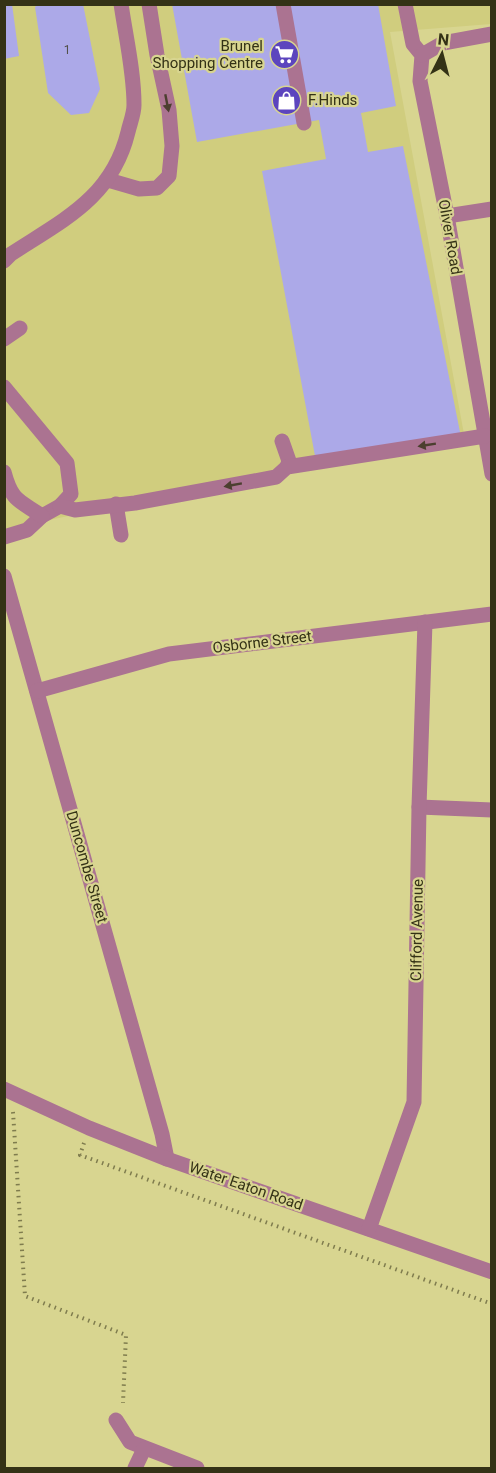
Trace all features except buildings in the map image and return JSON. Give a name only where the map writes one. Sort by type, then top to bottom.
[{"type":"street","points":[[4,261],[11,254],[74,214],[108,180],[125,147],[134,108],[121,4]]},
{"type":"street","points":[[108,180],[139,189],[157,188],[170,176],[172,146],[169,110],[149,4]]},
{"type":"street","points":[[283,4],[304,123]]},
{"type":"street","name":"Oliver Road","points":[[405,4],[413,44],[422,55],[420,81],[447,216],[492,474]]},
{"type":"street","points":[[422,55],[443,43],[492,34]]},
{"type":"street","points":[[447,216],[492,209]]},
{"type":"street","points":[[4,339],[20,328]]},
{"type":"street","points":[[4,387],[68,463],[71,494],[60,506],[42,516],[27,530],[4,537]]},
{"type":"street","points":[[287,467],[485,436]]},
{"type":"street","points":[[60,506],[75,510],[135,503],[276,477],[287,467],[289,461],[282,441]]},
{"type":"street","points":[[4,472],[14,498],[42,516]]},
{"type":"street","points":[[116,504],[121,535]]},
{"type":"street","name":"Duncombe Street","points":[[4,576],[159,1123],[167,1159]]},
{"type":"street","name":"Osborne Street","points":[[37,691],[169,654],[492,614]]},
{"type":"street","name":"Clifford Avenue","points":[[369,1229],[414,1102],[425,622]]},
{"type":"street","points":[[419,807],[492,810]]},
{"type":"street","name":"Water Eaton Road","points":[[8,1091],[89,1128],[167,1159],[492,1272]]},
{"type":"street","points":[[116,1420],[130,1442],[197,1468]]},
{"type":"street","points":[[135,1468],[144,1449]]},
{"type":"path","points":[[8,1091],[25,1296],[126,1335],[124,1401],[116,1420]]},
{"type":"path","points":[[89,1128],[80,1155],[492,1304]]},
{"type":"shaded area","points":[[5,5],[491,5],[491,24],[390,32],[466,445],[298,469],[5,529]]},
{"type":"place","name":"Brunel Shopping Centre","points":[[284,55]]},
{"type":"place","name":"F.Hinds","points":[[287,100]]}]
